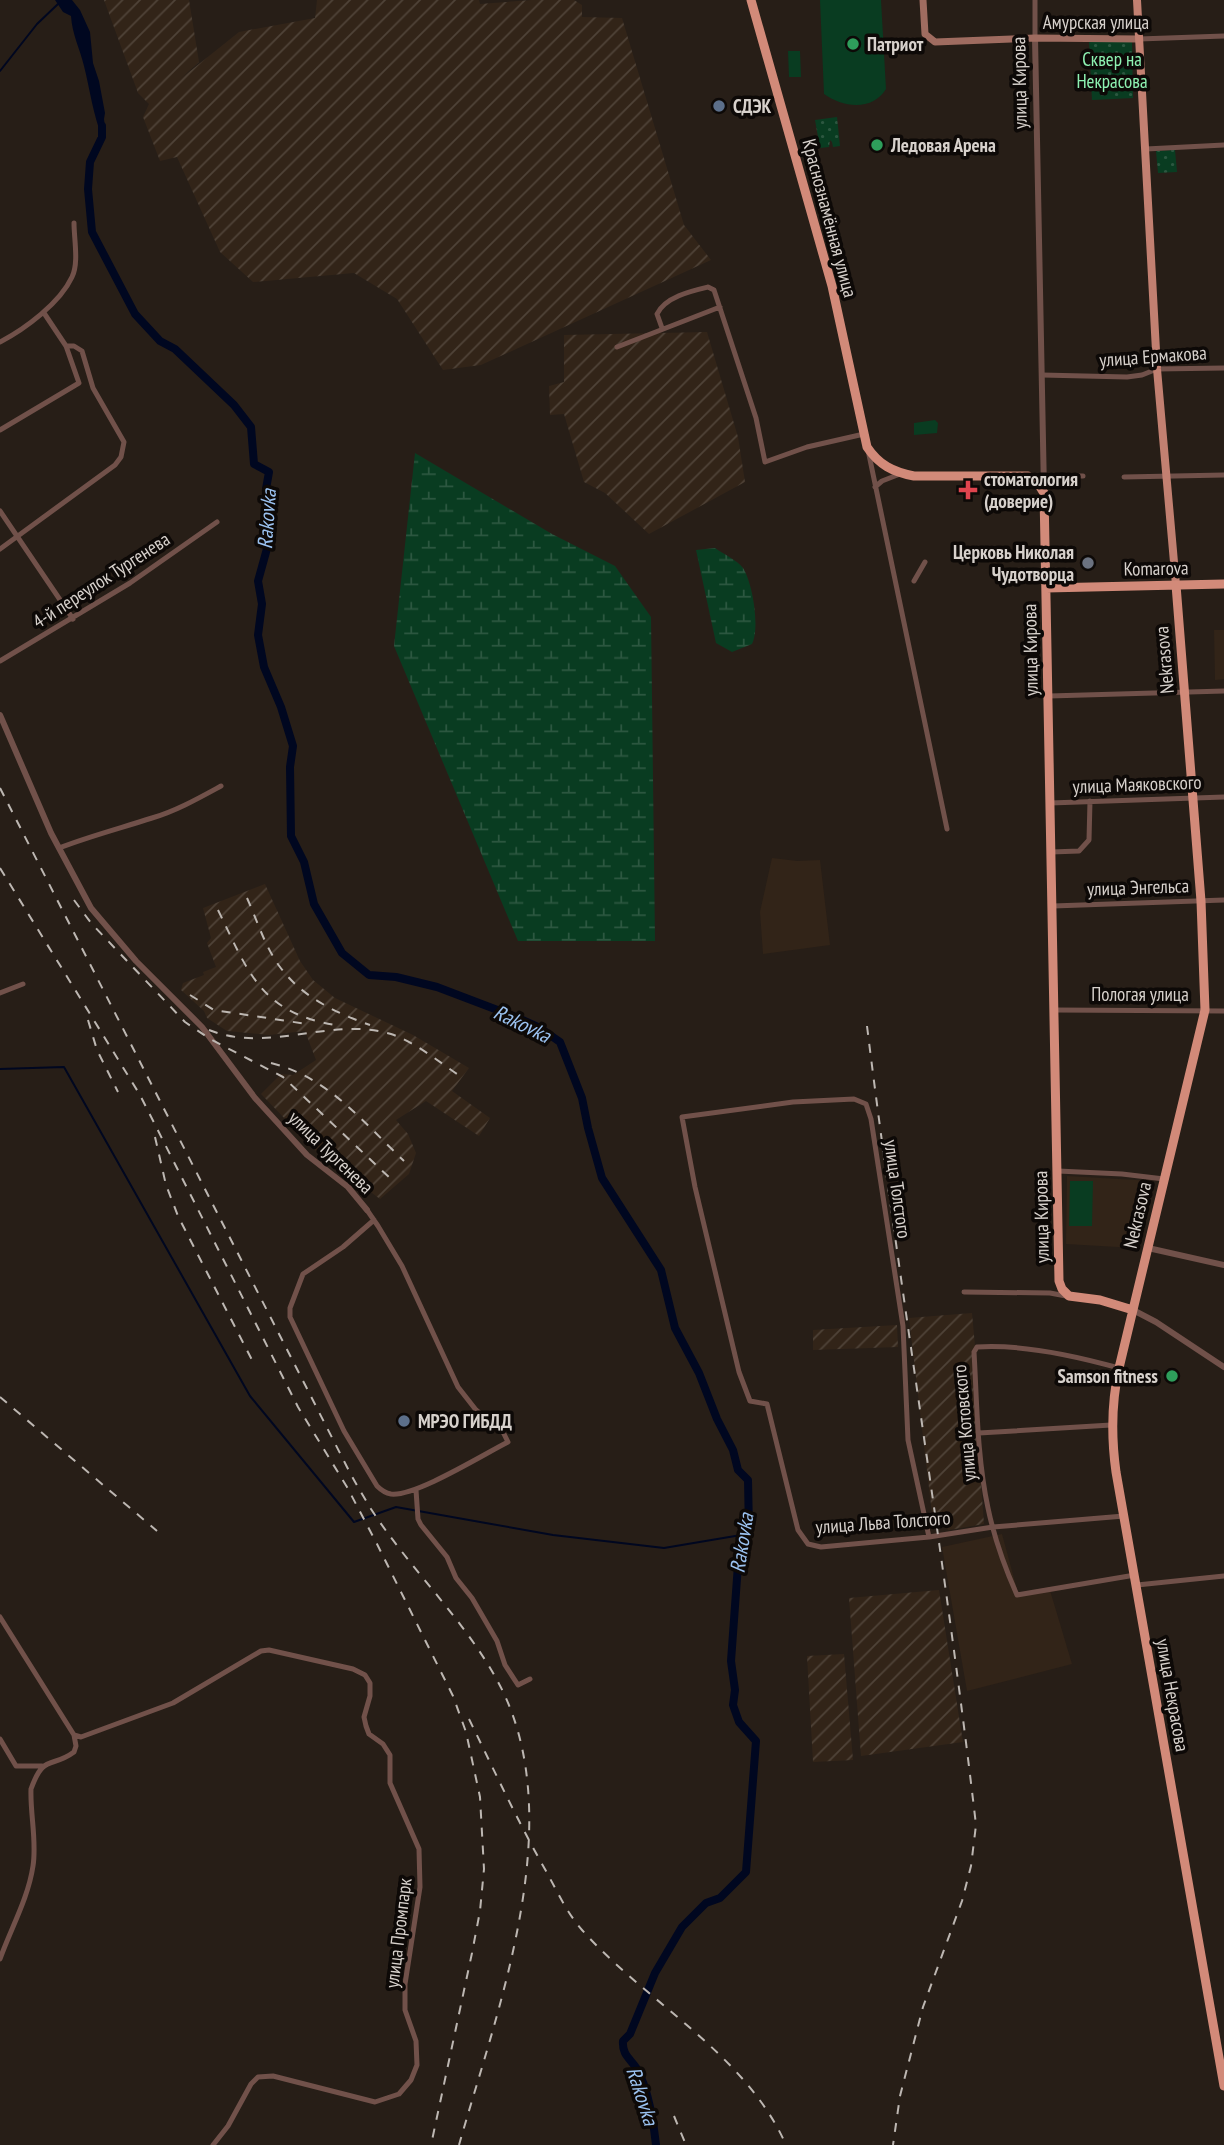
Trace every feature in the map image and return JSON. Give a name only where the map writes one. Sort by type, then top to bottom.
[{"type":"highway","name":"Краснознамённая улица","points":[[751,0],[832,286],[867,447],[875,459],[900,474]]},
{"type":"highway","points":[[900,474],[938,477],[1028,476],[1044,493]]},
{"type":"highway","name":"улица Кирова","points":[[1044,493],[1059,1281],[1069,1296]]},
{"type":"highway","name":"Komarova","points":[[1046,588],[1224,584]]},
{"type":"highway","name":"Nekrasova","points":[[1133,1310],[1205,1010],[1201,901],[1176,585]]},
{"type":"highway","points":[[1069,1296],[1100,1300],[1133,1310]]},
{"type":"highway","name":"улица Некрасова","points":[[1133,1310],[1112,1398],[1113,1451],[1224,2086]]},
{"type":"main road","name":"Амурская улица","points":[[923,0],[924,29],[927,37],[935,42],[1035,38],[1139,39]]},
{"type":"main road","name":"Nekrasova","points":[[1137,0],[1157,369],[1176,585]]},
{"type":"street","name":"улица Кирова","points":[[1035,0],[1044,493]]},
{"type":"street","name":"Амурская улица","points":[[1139,39],[1224,36]]},
{"type":"street","points":[[1146,149],[1224,145]]},
{"type":"street","points":[[0,342],[44,313],[72,278],[74,223]]},
{"type":"street","points":[[662,328],[657,314],[670,301],[698,289],[708,287],[714,290],[756,418],[765,462],[807,447],[864,434]]},
{"type":"street","points":[[617,346],[720,307]]},
{"type":"street","points":[[0,429],[79,383],[66,346],[44,313]]},
{"type":"street","points":[[0,549],[115,465],[124,449],[124,442],[93,388],[82,351],[74,346],[66,346]]},
{"type":"street","name":"улица Ермакова","points":[[1042,375],[1127,377],[1157,369],[1224,368]]},
{"type":"street","name":"Краснознамённая улица","points":[[867,447],[947,829]]},
{"type":"street","points":[[875,487],[900,474]]},
{"type":"street","points":[[1124,477],[1224,475]]},
{"type":"street","points":[[1028,476],[1083,477]]},
{"type":"street","points":[[0,511],[73,619]]},
{"type":"street","name":"4-й переулок Тургенева","points":[[0,662],[130,583],[217,522]]},
{"type":"street","points":[[914,581],[925,562]]},
{"type":"street","points":[[1049,696],[1224,691]]},
{"type":"street","name":"улица Тургенева","points":[[0,715],[59,848],[91,908],[136,961],[202,1027],[255,1098],[307,1155],[348,1187],[367,1210],[402,1266],[457,1387],[476,1410],[503,1432],[508,1442],[416,1490]]},
{"type":"street","points":[[59,848],[154,818],[191,803],[221,786]]},
{"type":"street","name":"улица Маяковского","points":[[1050,803],[1224,797]]},
{"type":"street","points":[[1051,852],[1079,851],[1089,840],[1090,801]]},
{"type":"street","name":"улица Энгельса","points":[[1053,906],[1224,900]]},
{"type":"street","points":[[0,993],[23,984]]},
{"type":"street","name":"Пологая улица","points":[[1055,1010],[1224,1011]]},
{"type":"street","name":"улица Толстого","points":[[682,1117],[793,1102],[854,1099],[866,1104],[872,1119],[901,1308],[907,1430],[929,1537]]},
{"type":"street","name":"улица Льва Толстого","points":[[682,1117],[695,1187],[738,1372],[750,1402],[767,1404],[780,1462],[802,1537],[808,1544],[821,1547],[929,1537],[993,1527],[1124,1516]]},
{"type":"street","points":[[1058,1171],[1164,1179]]},
{"type":"street","points":[[374,1220],[343,1247],[303,1274],[289,1317],[344,1431],[377,1486],[393,1495],[416,1490],[418,1519],[447,1557],[456,1578],[472,1598],[497,1641],[512,1677],[517,1685],[530,1679]]},
{"type":"street","points":[[1148,1248],[1224,1265]]},
{"type":"street","points":[[964,1292],[1050,1293],[1069,1296]]},
{"type":"street","points":[[1133,1310],[1171,1331],[1224,1367]]},
{"type":"street","name":"улица Котовского","points":[[1119,1368],[1063,1355],[1002,1346],[977,1346],[974,1352],[979,1433],[988,1507],[1018,1596],[1135,1575]]},
{"type":"street","points":[[979,1433],[1111,1425]]},
{"type":"street","points":[[1137,1585],[1224,1576]]},
{"type":"street","points":[[0,1617],[74,1735],[76,1746],[74,1752],[42,1766],[16,1766],[0,1739]]},
{"type":"street","name":"улица Промпарк","points":[[74,1735],[86,1737],[163,1708],[261,1651],[269,1650],[353,1669],[365,1675],[370,1683],[370,1696],[364,1717],[369,1734],[383,1744],[390,1755],[388,1776],[419,1849],[421,1878],[405,1984],[405,2010],[416,2041],[418,2057],[411,2080],[399,2094],[385,2100],[369,2102],[351,2094],[264,2075],[251,2084],[228,2126],[213,2145]]},
{"type":"street","points":[[0,1959],[24,1904],[32,1875],[32,1789],[42,1766]]},
{"type":"shaded area","points":[[104,0],[189,0],[199,62],[179,80],[239,32],[315,18],[317,0],[479,0],[480,4],[574,0],[582,5],[582,17],[622,18],[684,225],[711,260],[481,365],[443,370],[397,299],[354,273],[253,282],[220,252],[177,157],[160,161],[143,117],[149,104],[138,93]]},
{"type":"shaded area","points":[[707,332],[738,437],[745,482],[649,534],[605,493],[584,482],[564,414],[550,415],[549,386],[564,382],[564,335]]},
{"type":"shaded area","points":[[1214,630],[1224,630],[1224,679],[1215,680]]},
{"type":"shaded area","points":[[772,858],[820,860],[830,945],[763,954],[760,912]]},
{"type":"shaded area","points":[[265,884],[300,961],[313,980],[335,998],[413,1035],[469,1068],[452,1091],[490,1118],[479,1136],[426,1101],[396,1120],[408,1134],[416,1153],[409,1174],[380,1199],[316,1151],[261,1094],[281,1074],[293,1075],[316,1060],[305,1031],[269,1035],[227,1031],[207,1018],[204,1011],[181,990],[183,983],[216,967],[207,943],[211,938],[203,908]]},
{"type":"shaded area","points":[[1067,1176],[1153,1181],[1135,1248],[1066,1244]]},
{"type":"shaded area","points":[[972,1313],[976,1357],[974,1391],[984,1524],[949,1530],[933,1522],[909,1318]]},
{"type":"shaded area","points":[[897,1325],[898,1347],[813,1350],[813,1330]]},
{"type":"shaded area","points":[[1002,1534],[1018,1593],[1049,1587],[1072,1664],[967,1691],[942,1547]]},
{"type":"shaded area","points":[[939,1590],[963,1742],[861,1756],[849,1598]]},
{"type":"shaded area","points":[[844,1654],[853,1760],[813,1762],[807,1656]]},
{"type":"green space","name":"Патриот","points":[[820,0],[881,0],[886,89],[873,101],[848,104],[824,94]]},
{"type":"green space","name":"Сквер на Некрасова","points":[[1132,41],[1133,98],[1092,100],[1089,42]]},
{"type":"green space","points":[[788,51],[800,51],[801,77],[789,77]]},
{"type":"green space","points":[[837,117],[840,146],[833,147],[830,140],[829,147],[820,148],[815,120]]},
{"type":"green space","points":[[1175,150],[1177,172],[1158,173],[1156,151]]},
{"type":"green space","points":[[935,420],[938,423],[937,433],[914,435],[914,423]]},
{"type":"green space","points":[[415,453],[552,534],[615,566],[651,617],[655,941],[518,941],[394,646]]},
{"type":"green space","points":[[715,548],[743,568],[750,584],[754,606],[755,628],[752,644],[732,652],[716,643],[696,550]]},
{"type":"green space","points":[[1070,1181],[1093,1181],[1092,1226],[1069,1226]]},
{"type":"water","points":[[55,0],[72,0],[90,32],[93,63],[105,113],[106,134],[102,137],[71,16],[63,12]]},
{"type":"waterway","points":[[0,71],[37,24],[58,4]]},
{"type":"waterway","name":"Rakovka","points":[[102,126],[102,137],[90,162],[88,189],[92,232],[135,314],[160,341],[175,349],[234,405],[251,427],[254,464],[269,472],[266,489],[268,545],[258,581],[262,604],[258,635],[264,667],[281,707],[293,746],[290,767],[291,836],[304,862],[314,904],[342,953],[369,975],[396,977],[437,987],[516,1017],[540,1028],[560,1042],[582,1098],[602,1178],[661,1270],[675,1328],[699,1373],[717,1419],[733,1450],[738,1470],[748,1480],[749,1531],[739,1551],[731,1661],[735,1690],[733,1705],[739,1722],[756,1741],[746,1872],[720,1898],[706,1903],[682,1927],[655,1973],[630,2034],[623,2041],[625,2053],[637,2069],[644,2086],[656,2145]]},
{"type":"waterway","points":[[0,1069],[64,1067],[250,1396],[354,1522],[396,1507],[553,1535],[664,1548],[747,1534]]},
{"type":"railway","points":[[0,788],[351,1475],[386,1531],[483,1657],[497,1680],[518,1733],[528,1791],[528,1851],[521,1912],[508,1973],[459,2145]]},
{"type":"railway","points":[[0,868],[140,1095],[298,1407],[347,1487],[377,1544],[453,1696],[466,1732],[480,1797],[484,1869],[472,1953],[431,2145]]},
{"type":"railway","points":[[247,898],[270,951],[289,978],[320,1003],[370,1025]]},
{"type":"railway","points":[[74,900],[91,923],[185,1022],[210,1039],[283,1077],[392,1180]]},
{"type":"railway","points":[[218,910],[248,970],[273,999],[290,1011],[336,1025]]},
{"type":"railway","points":[[190,995],[214,1010],[307,1024]]},
{"type":"railway","points":[[88,1020],[97,1050],[118,1092]]},
{"type":"railway","points":[[867,1026],[951,1625],[976,1825],[971,1866],[962,1901],[923,2007],[900,2096],[893,2145]]},
{"type":"railway","points":[[209,1030],[254,1038],[345,1029],[391,1034],[409,1042],[460,1076]]},
{"type":"railway","points":[[271,1063],[310,1079],[327,1090],[404,1161]]},
{"type":"railway","points":[[155,1137],[166,1185],[178,1216],[252,1360]]},
{"type":"railway","points":[[0,1397],[157,1531]]},
{"type":"railway","points":[[469,1719],[562,1902],[582,1930],[636,1982],[721,2056],[746,2083],[768,2113],[786,2145]]},
{"type":"railway","points":[[674,2116],[686,2145]]},
{"type":"place","name":"Патриот","points":[[853,44]]},
{"type":"place","name":"СДЭК","points":[[719,106]]},
{"type":"place","name":"Ледовая Арена","points":[[877,145]]},
{"type":"place","name":"стоматология (доверие)","points":[[968,490]]},
{"type":"place","name":"Церковь Николая Чудотворца","points":[[1088,563]]},
{"type":"place","name":"Samson fitness","points":[[1172,1376]]},
{"type":"place","name":"МРЭО ГИБДД","points":[[404,1421]]}]
